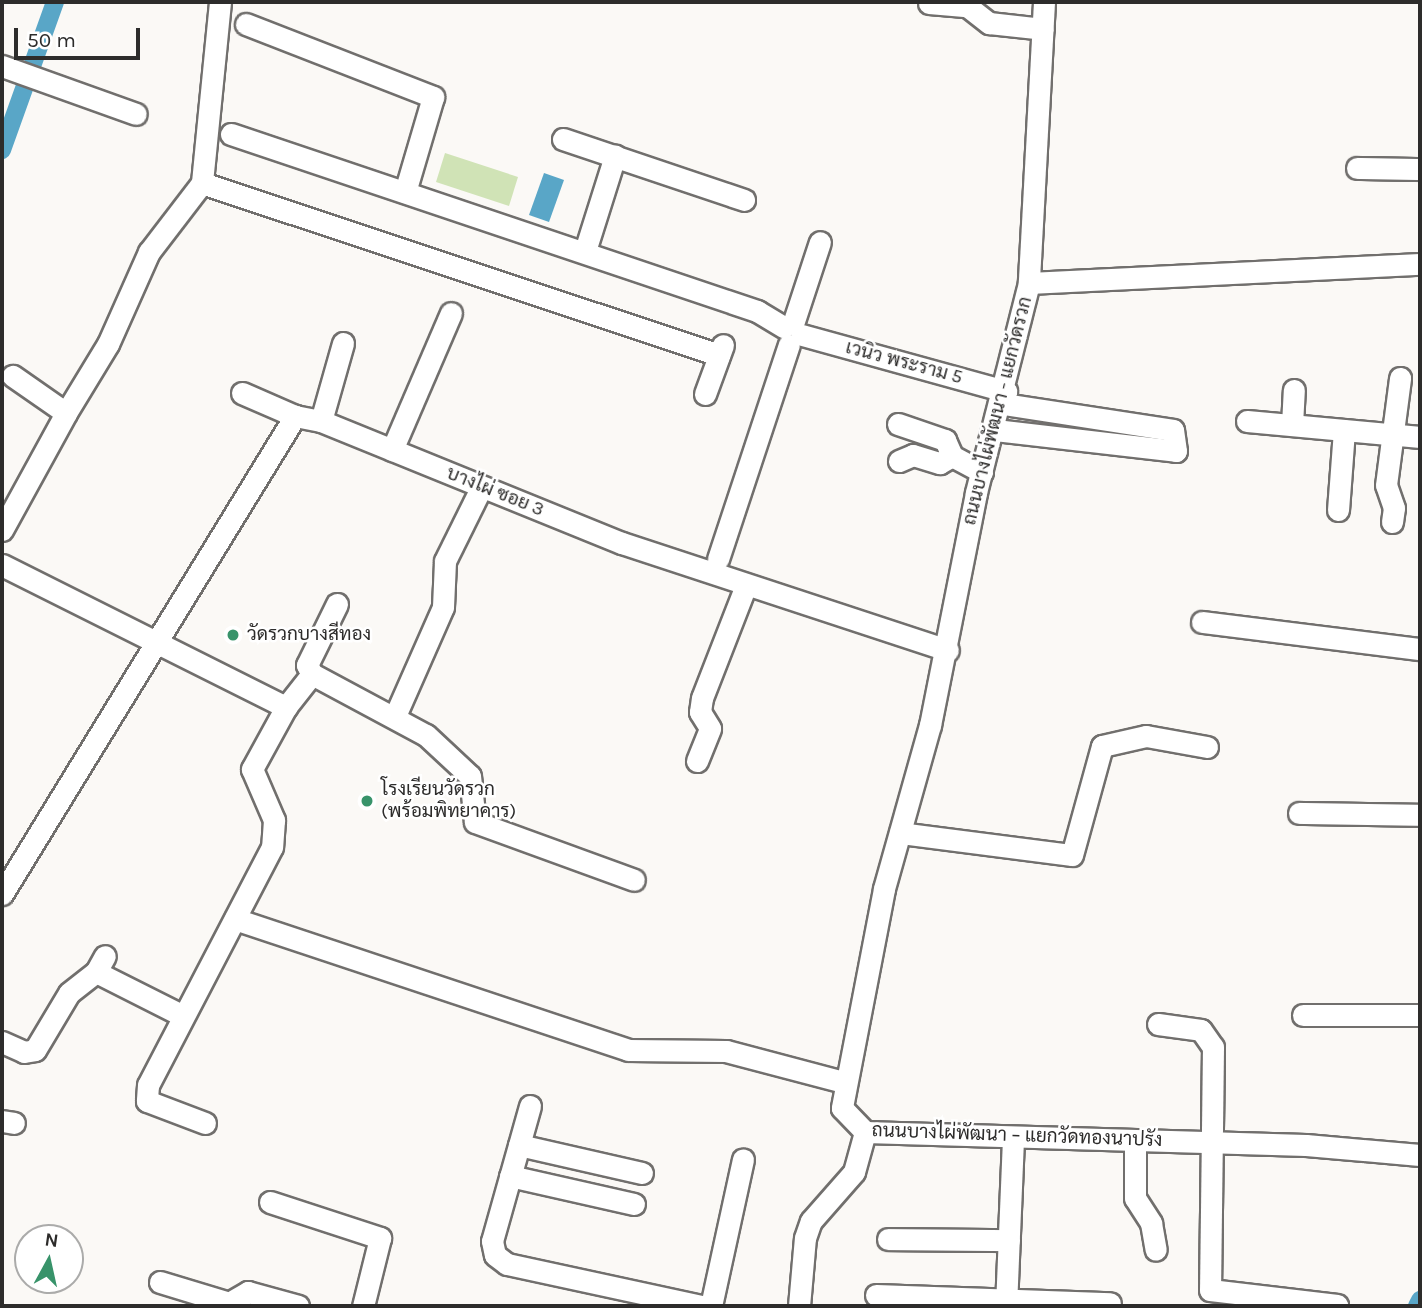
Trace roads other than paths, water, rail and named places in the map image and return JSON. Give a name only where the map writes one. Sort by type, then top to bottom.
[{"type":"street","points":[[2,530],[66,413],[108,344],[149,251],[202,184],[220,2]]},
{"type":"street","name":"ถนนบางไผ่พัฒนา - แยกวัดรวก","points":[[948,650],[982,472],[1005,398],[1029,283],[1044,2]]},
{"type":"street","points":[[929,3],[967,6],[989,23],[1044,29]]},
{"type":"street","points":[[246,24],[433,97],[405,192]]},
{"type":"street","points":[[8,69],[37,76],[135,114]]},
{"type":"street","name":"เวนิว พระราม 5","points":[[231,134],[757,311],[792,332],[1005,398],[1173,430],[1176,451],[995,430]]},
{"type":"street","points":[[563,139],[744,200]]},
{"type":"street","points":[[584,251],[615,156]]},
{"type":"street","points":[[1357,168],[1420,169]]},
{"type":"street","points":[[202,184],[721,350],[705,394]]},
{"type":"street","points":[[718,559],[820,242]]},
{"type":"street","points":[[1029,283],[1420,264]]},
{"type":"street","points":[[392,450],[451,313]]},
{"type":"street","points":[[321,421],[343,343]]},
{"type":"street","points":[[13,376],[66,413]]},
{"type":"street","points":[[1392,522],[1386,485],[1400,378]]},
{"type":"street","points":[[1292,425],[1294,390]]},
{"type":"street","name":"บางไผ่ ซอย 3","points":[[242,393],[295,416],[321,421],[481,488],[746,585],[948,650]]},
{"type":"street","points":[[2,894],[158,644],[295,416]]},
{"type":"street","points":[[1247,421],[1420,438]]},
{"type":"street","points":[[898,424],[945,440],[952,456],[982,472]]},
{"type":"street","points":[[1338,510],[1344,430]]},
{"type":"street","points":[[899,461],[913,455],[940,463],[952,456]]},
{"type":"street","points":[[395,716],[443,607],[445,561],[481,488]]},
{"type":"street","points":[[2,565],[286,707]]},
{"type":"street","points":[[697,761],[710,728],[700,712],[702,698],[746,585]]},
{"type":"street","points":[[337,604],[307,665],[312,674],[395,716],[470,776],[475,822],[634,880]]},
{"type":"street","points":[[1202,622],[1420,649]]},
{"type":"street","name":"ถนนบางไผ่พัฒนา – แยกวัดทองนาปรัง","points":[[948,650],[900,833],[843,1082],[842,1108],[865,1132],[1013,1139],[1214,1143],[1420,1156]]},
{"type":"street","points":[[205,1124],[147,1101],[148,1085],[272,847],[274,820],[252,769],[286,707],[312,674]]},
{"type":"street","points":[[900,833],[1072,855],[1102,746],[1146,736],[1207,747]]},
{"type":"street","points":[[1299,813],[1420,815]]},
{"type":"street","points":[[235,919],[628,1050],[726,1051],[843,1082]]},
{"type":"street","points":[[2,1042],[24,1052],[35,1050],[69,993],[101,964],[183,1016]]},
{"type":"street","points":[[1303,1015],[1420,1015]]},
{"type":"street","points":[[1158,1024],[1208,1036],[1215,1060],[1210,1290],[1337,1305]]},
{"type":"street","points":[[530,1106],[492,1241],[495,1255],[507,1264],[702,1306]]},
{"type":"street","points":[[799,1306],[805,1238],[811,1220],[855,1172],[865,1132]]},
{"type":"street","points":[[1006,1303],[1013,1139]]},
{"type":"street","points":[[1135,1142],[1135,1198],[1151,1223],[1156,1250]]},
{"type":"street","points":[[519,1145],[642,1173]]},
{"type":"street","points":[[711,1306],[743,1159]]},
{"type":"street","points":[[510,1176],[634,1204]]},
{"type":"street","points":[[270,1202],[380,1238],[363,1306]]},
{"type":"street","points":[[888,1240],[1009,1240]]},
{"type":"street","points":[[160,1282],[237,1303],[248,1292],[298,1306]]},
{"type":"street","points":[[876,1295],[1006,1303],[1110,1303]]},
{"type":"water","points":[[544,173],[564,180],[549,222],[529,215]]},
{"type":"waterway","points":[[2,150],[55,2]]},
{"type":"waterway","points":[[1417,1306],[1420,1300]]},
{"type":"place","name":"วัดรวกบางสีทอง","points":[[233,635]]},
{"type":"place","name":"โรงเรียนวัดรวก (พร้อมพิทยาคาร)","points":[[367,801]]}]
